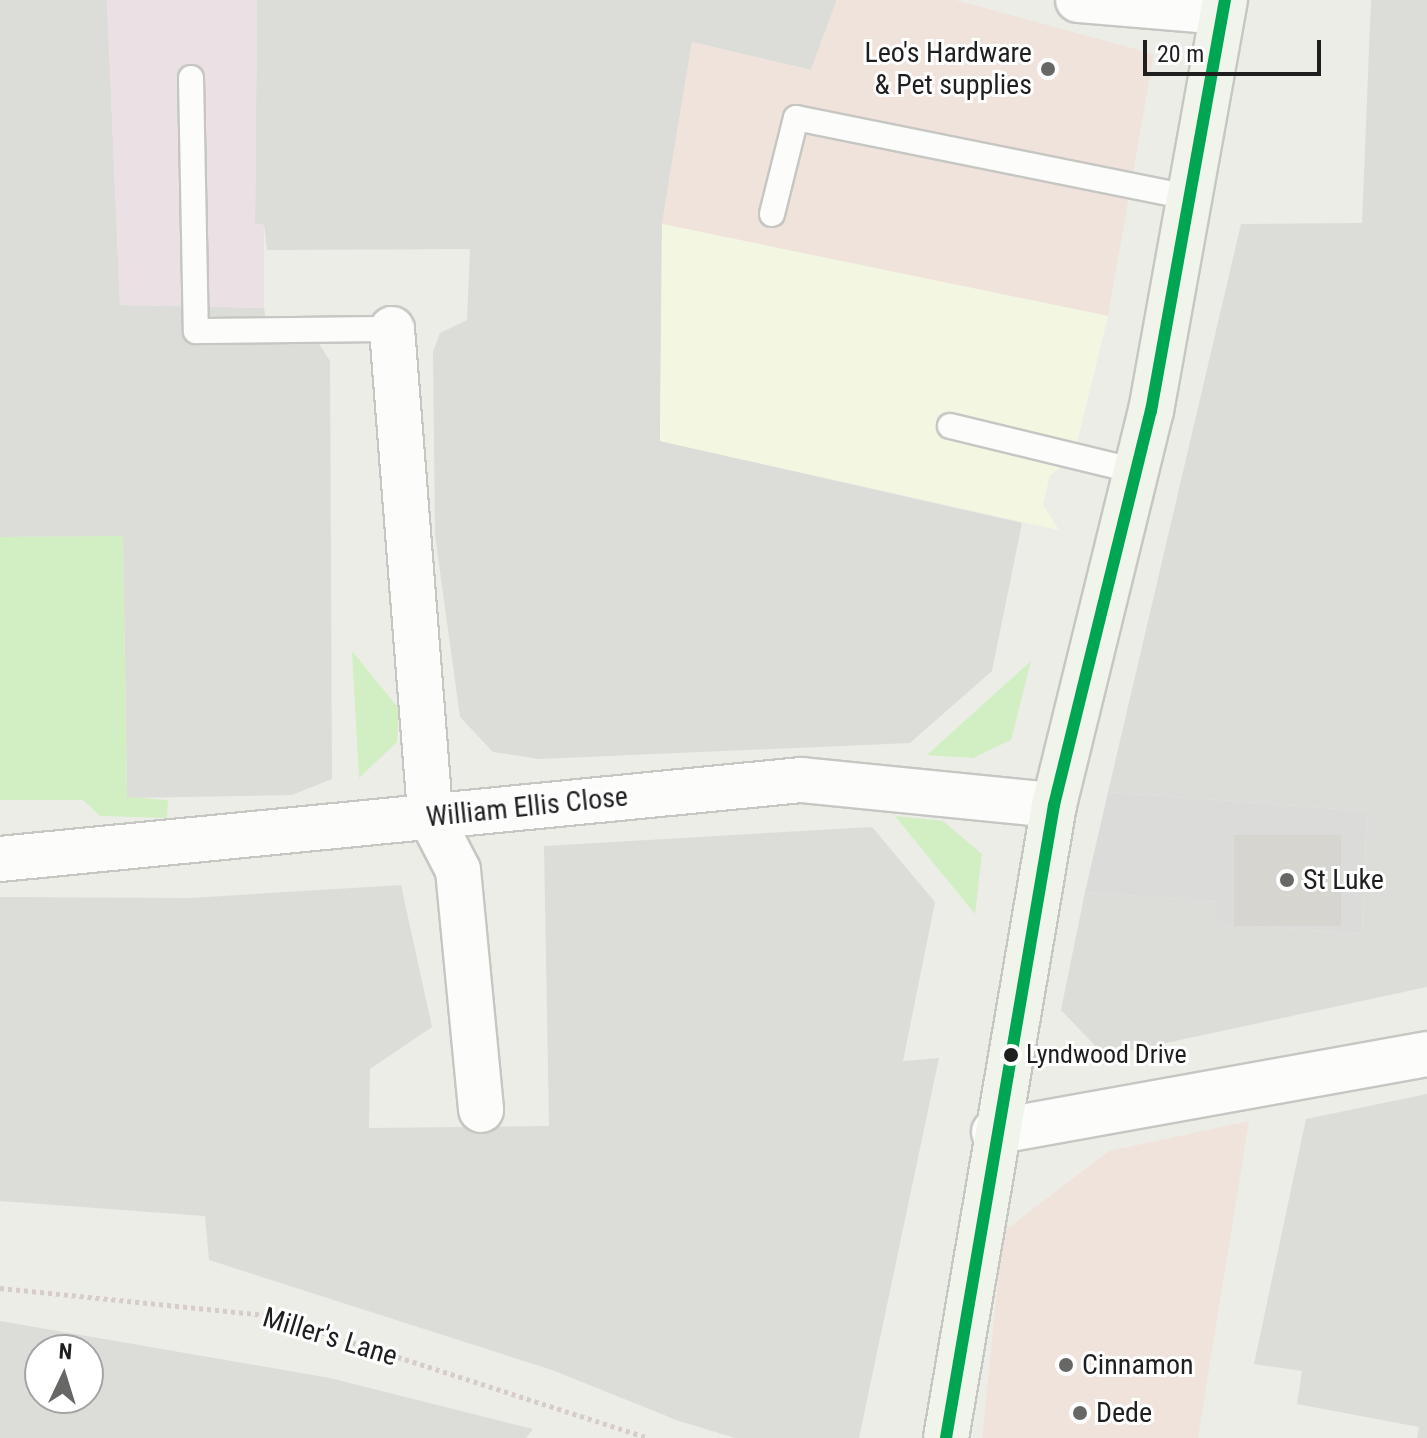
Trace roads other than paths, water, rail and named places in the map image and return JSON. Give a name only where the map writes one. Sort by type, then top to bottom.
[{"type":"main road","points":[[946,1438],[994,1132],[1054,805],[1136,471],[1224,6]]},
{"type":"street","points":[[1078,0],[1224,6]]},
{"type":"street","points":[[392,329],[430,816],[458,870],[481,1110]]},
{"type":"street","name":"William Ellis Close","points":[[0,859],[802,780],[1054,805]]},
{"type":"street","points":[[994,1132],[1427,1054]]},
{"type":"lane","points":[[191,78],[196,331],[392,329]]},
{"type":"lane","points":[[772,214],[796,118],[1189,197]]},
{"type":"lane","points":[[950,426],[1136,471]]},
{"type":"place","name":"Leo's Hardware & Pet supplies","points":[[1048,69]]},
{"type":"place","name":"St Luke","points":[[1287,880]]},
{"type":"place","name":"Lyndwood Drive","points":[[1011,1055]]},
{"type":"place","name":"Cinnamon","points":[[1066,1365]]},
{"type":"place","name":"Dede","points":[[1080,1413]]}]
